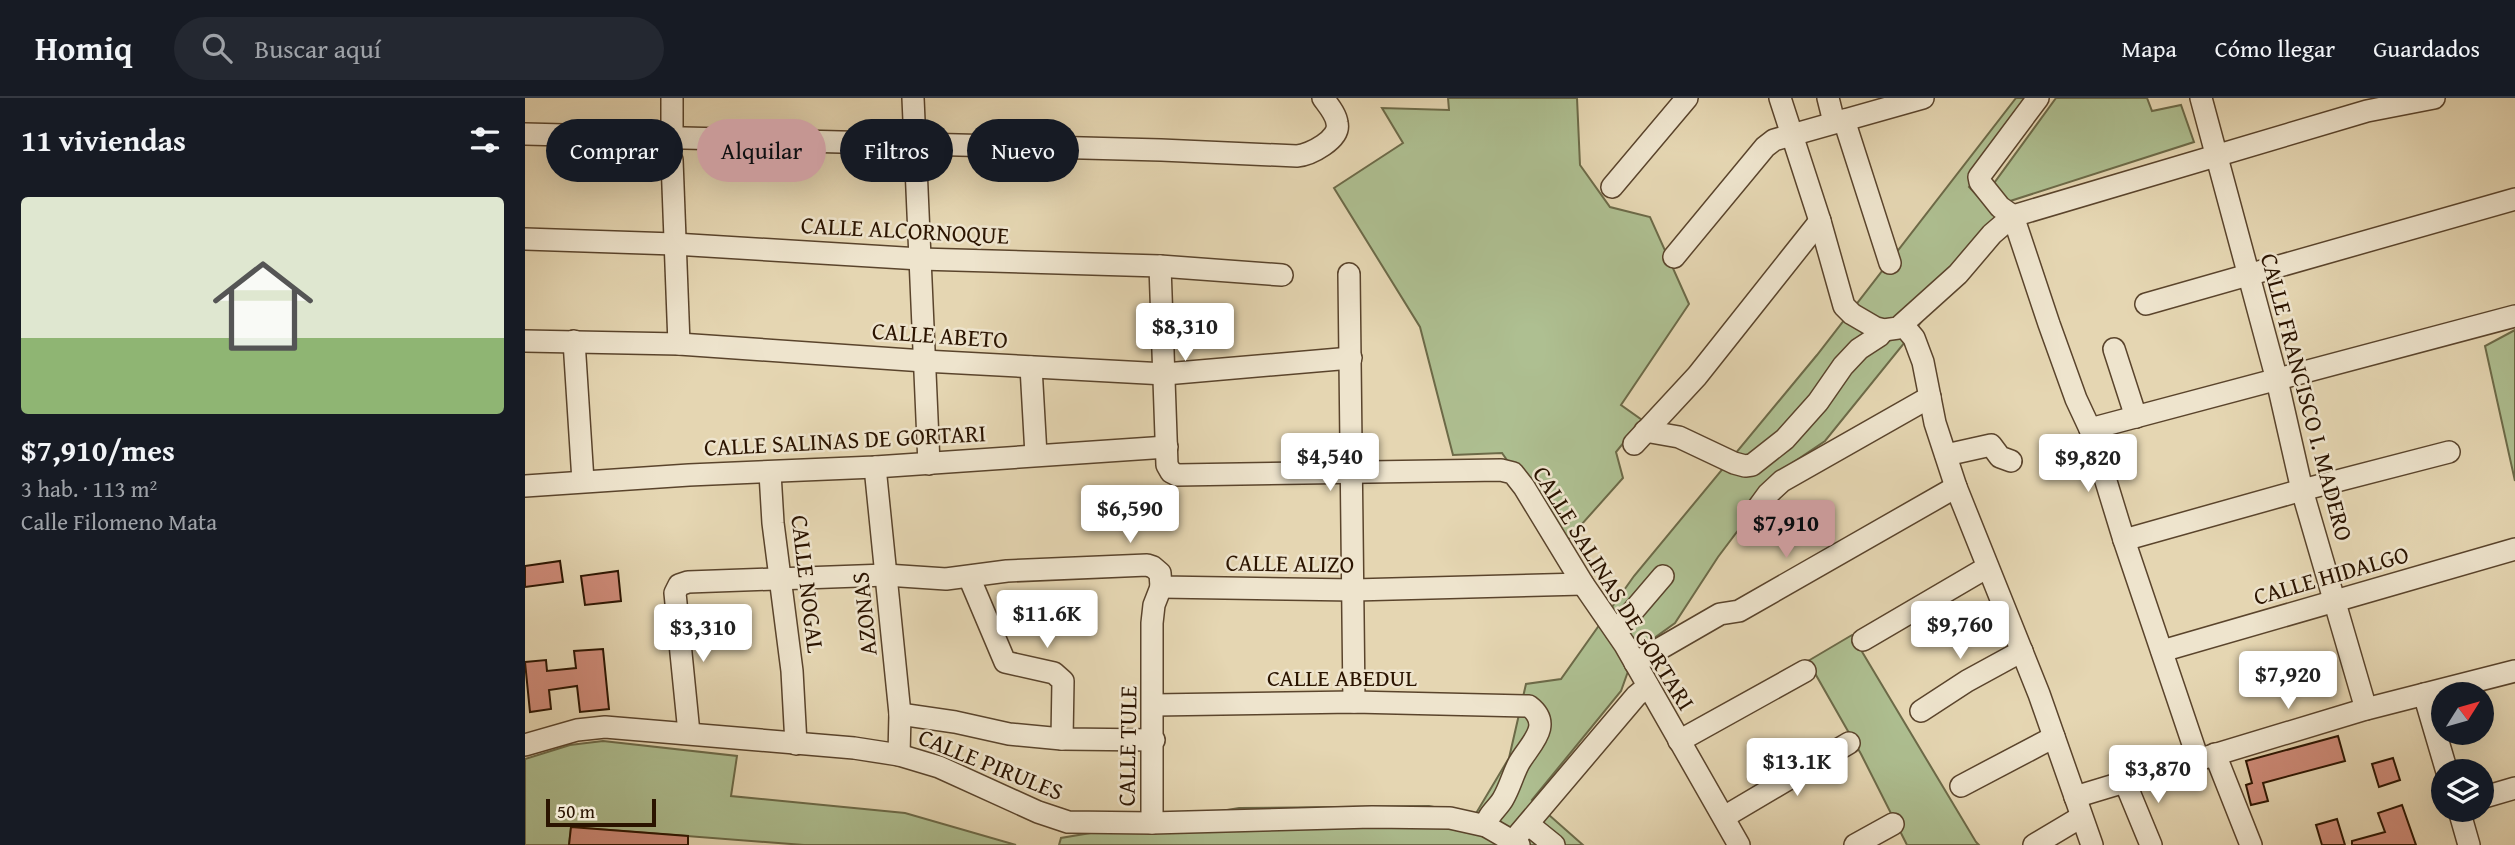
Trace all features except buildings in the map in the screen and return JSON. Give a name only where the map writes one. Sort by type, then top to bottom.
[{"type":"street","points":[[671,98],[671,119]]},
{"type":"street","points":[[913,98],[914,119]]},
{"type":"street","points":[[953,145],[1297,156],[1313,151],[1335,135],[1337,122],[1323,98]]},
{"type":"street","points":[[1612,187],[1687,98]]},
{"type":"street","points":[[1780,98],[1846,309],[1868,325],[1893,327],[1917,345],[1955,487],[2022,651],[2092,845]]},
{"type":"street","points":[[1828,98],[1839,121],[1890,263]]},
{"type":"street","points":[[1674,257],[1768,144],[1792,133],[1923,98]]},
{"type":"street","points":[[2038,98],[1979,177],[1980,182],[2000,207],[2013,216],[2053,337],[2090,429],[2162,651],[2207,757],[2251,845]]},
{"type":"street","name":"CALLE FRANCISCO I. MADERO","points":[[2201,98],[2277,380],[2302,490],[2366,709]]},
{"type":"street","points":[[1820,221],[1697,376],[1639,438],[1679,437],[1745,466],[1756,463],[1785,439],[1862,346],[1893,327],[1958,274],[1992,234],[2013,216],[2218,157],[2365,105],[2434,98]]},
{"type":"street","points":[[525,134],[546,136]]},
{"type":"street","points":[[683,149],[840,146]]},
{"type":"street","points":[[673,182],[679,344]]},
{"type":"street","points":[[916,182],[929,464]]},
{"type":"street","points":[[2146,304],[2515,198]]},
{"type":"street","name":"CALLE ALCORNOQUE","points":[[525,239],[674,244],[919,258],[1160,266],[1282,275]]},
{"type":"street","points":[[1160,266],[1167,447]]},
{"type":"street","points":[[1349,274],[1354,702]]},
{"type":"street","points":[[2090,429],[2515,316]]},
{"type":"street","name":"CALLE ABETO","points":[[525,341],[679,344],[1165,374],[1351,358]]},
{"type":"street","points":[[574,341],[583,481]]},
{"type":"street","points":[[2114,349],[2136,417]]},
{"type":"street","points":[[1031,367],[1036,455]]},
{"type":"street","points":[[1749,520],[1768,494],[1783,481],[1930,397]]},
{"type":"street","points":[[1945,455],[1991,445],[2000,457],[2011,461]]},
{"type":"street","name":"CALLE SALINAS DE GORTARI","points":[[525,486],[929,464],[1167,447],[1167,466],[1177,475],[1501,470],[1513,473],[1616,631],[1739,845]]},
{"type":"street","points":[[2124,540],[2449,452]]},
{"type":"street","name":"AZONAS","points":[[876,467],[900,714],[899,755]]},
{"type":"street","name":"CALLE NOGAL","points":[[770,473],[773,523],[792,671],[796,744]]},
{"type":"street","points":[[1635,663],[1720,614],[1739,611],[1955,487]]},
{"type":"street","name":"CALLE HIDALGO","points":[[2162,651],[2515,549]]},
{"type":"street","points":[[689,733],[675,593],[679,585],[688,582],[886,575],[926,579],[969,577],[1007,571],[1147,565],[1160,573],[1161,587]]},
{"type":"street","points":[[1863,640],[1986,568]]},
{"type":"street","points":[[1616,631],[1663,576]]},
{"type":"street","points":[[969,577],[1005,662],[1054,673],[1063,681],[1062,739]]},
{"type":"street","name":"CALLE ALIZO","points":[[1161,587],[1354,590],[1583,584]]},
{"type":"street","name":"CALLE TULE","points":[[1152,824],[1152,623],[1154,605],[1161,587]]},
{"type":"street","points":[[1921,711],[1967,681],[2022,651]]},
{"type":"street","points":[[1679,741],[1805,671]]},
{"type":"street","points":[[2034,845],[2078,807],[2125,782],[2366,709],[2515,671]]},
{"type":"street","points":[[1516,843],[1528,824],[1636,696],[1648,686]]},
{"type":"street","points":[[2424,694],[2443,759]]},
{"type":"street","name":"CALLE ABEDUL","points":[[1154,705],[1354,702],[1529,706],[1538,713],[1539,731],[1520,761],[1504,797],[1486,821],[1486,826]]},
{"type":"street","points":[[900,714],[1009,734],[1062,739],[1154,740]]},
{"type":"street","name":"CALLE PIRULES","points":[[525,745],[587,728],[689,733],[854,748],[899,755],[939,767],[1057,820],[1152,824],[1432,818],[1463,820],[1486,826],[1516,843]]},
{"type":"street","points":[[1961,786],[2054,737]]},
{"type":"street","points":[[1724,817],[1849,743]]},
{"type":"street","points":[[2125,782],[2151,845]]},
{"type":"street","points":[[2494,794],[2515,788]]},
{"type":"street","points":[[2462,822],[2469,845]]},
{"type":"street","points":[[1528,824],[1554,845]]},
{"type":"street","points":[[1855,845],[1893,824]]},
{"type":"green space","points":[[1448,98],[1577,98],[1580,165],[1610,207],[1650,217],[1689,304],[1621,405],[1642,420],[1616,452],[1623,478],[1565,543],[1502,453],[1453,455],[1420,327],[1334,188],[1403,143],[1382,108],[1449,110]]},
{"type":"green space","points":[[2016,98],[2038,98],[1969,187],[2002,222],[1825,441],[1785,468],[1718,557],[1675,623],[1635,652],[1621,691],[1532,800],[1583,845],[1059,845],[1061,838],[1239,808],[1429,806],[1475,815],[1509,758],[1526,684],[1561,679],[1634,576],[1817,355]]},
{"type":"green space","points":[[2056,98],[2147,98],[2152,111],[2181,105],[2194,142],[2007,202],[1992,186]]},
{"type":"green space","points":[[2515,330],[2515,481],[2485,346]]},
{"type":"green space","points":[[1852,635],[1979,845],[1907,845],[1861,754],[1808,661]]},
{"type":"green space","points":[[603,741],[737,756],[731,796],[905,813],[1016,845],[804,845],[571,827],[569,845],[525,845],[525,759],[570,745]]}]
